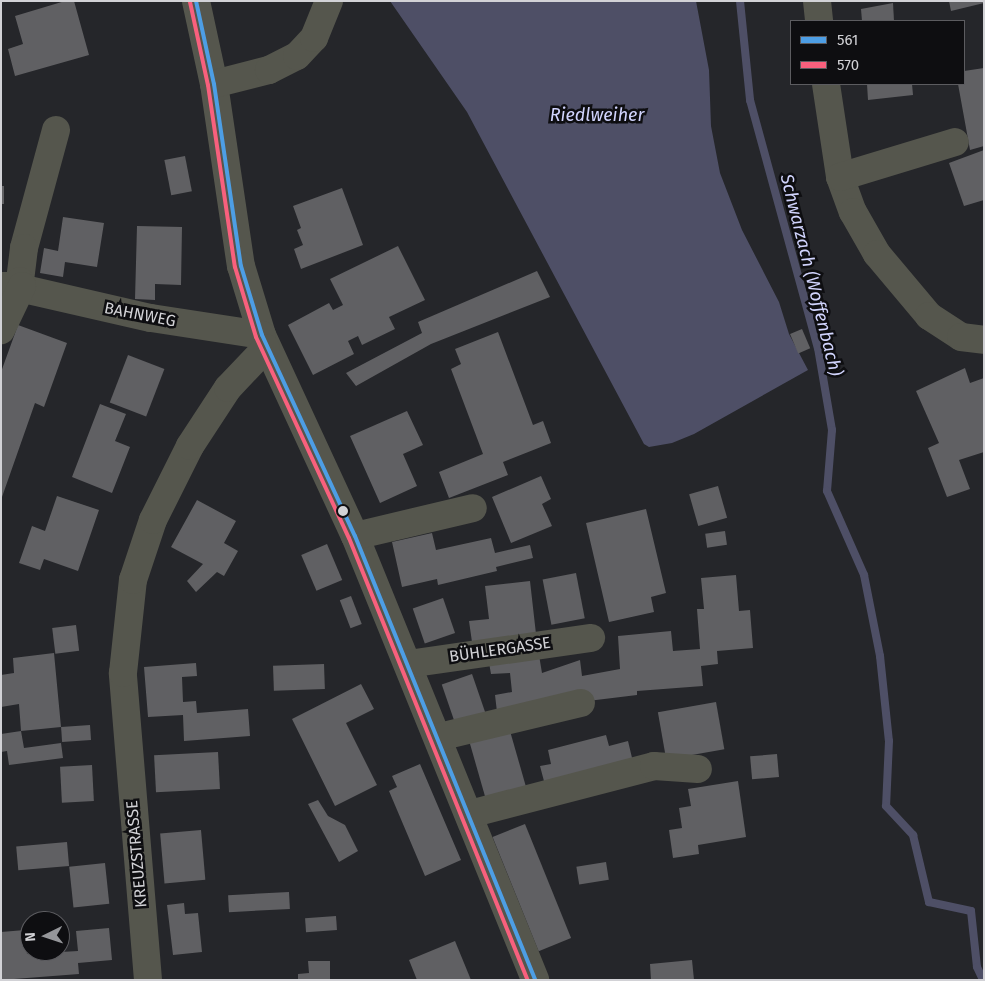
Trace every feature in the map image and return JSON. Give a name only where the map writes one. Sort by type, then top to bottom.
[{"type":"street","points":[[196,1],[214,84],[241,266],[264,341],[355,536],[470,814],[535,980]]},
{"type":"street","points":[[214,84],[269,70],[297,56],[314,38],[329,1]]},
{"type":"street","points":[[817,1],[819,20]]},
{"type":"street","points":[[826,85],[840,176],[853,212],[877,254],[897,281],[929,316],[961,337],[984,340]]},
{"type":"street","points":[[1,330],[11,286],[24,248],[56,130]]},
{"type":"street","points":[[840,176],[955,142]]},
{"type":"street","name":"BAHNWEG","points":[[11,286],[40,294],[264,341]]},
{"type":"street","name":"KREUZSTRASSE","points":[[148,980],[123,672],[133,580],[153,520],[190,446],[228,388],[264,341]]},
{"type":"street","points":[[355,536],[473,508]]},
{"type":"street","name":"BÜHLERGASSE","points":[[408,664],[591,638]]},
{"type":"street","points":[[438,737],[581,703]]},
{"type":"street","points":[[470,814],[654,766],[698,769]]},
{"type":"water","name":"Riedlweiher","points":[[390,1],[696,1],[709,70],[711,126],[720,173],[742,230],[779,302],[789,334],[808,370],[694,434],[672,443],[649,447],[644,444],[467,112]]},
{"type":"building","points":[[65,1],[74,1],[89,55],[15,76],[8,49],[23,44],[15,16]]},
{"type":"building","points":[[949,1],[984,1],[984,3],[951,11]]},
{"type":"building","points":[[893,3],[894,20],[862,20],[861,9]]},
{"type":"building","points":[[984,68],[984,146],[970,150],[958,85],[965,85],[965,71]]},
{"type":"building","points":[[867,85],[912,85],[913,95],[868,100]]},
{"type":"building","points":[[984,150],[984,200],[964,206],[949,163]]},
{"type":"building","points":[[185,156],[192,191],[171,195],[164,160]]},
{"type":"building","points":[[1,186],[4,186],[4,204],[1,204]]},
{"type":"building","points":[[342,188],[363,245],[301,269],[294,249],[303,245],[297,230],[301,228],[293,206]]},
{"type":"building","points":[[63,217],[104,223],[97,267],[65,262],[63,277],[40,273],[44,248],[58,251]]},
{"type":"building","points":[[137,226],[182,227],[181,285],[155,284],[155,300],[135,299]]},
{"type":"building","points":[[398,246],[425,300],[389,317],[395,329],[362,345],[358,336],[348,341],[354,354],[313,375],[288,325],[329,303],[333,310],[343,305],[330,279]]},
{"type":"building","points":[[537,271],[550,297],[431,344],[356,386],[346,373],[422,333],[418,322]]},
{"type":"building","points":[[18,325],[67,343],[44,407],[35,403],[2,497],[1,372]]},
{"type":"building","points":[[802,329],[810,348],[798,353],[790,334]]},
{"type":"building","points":[[498,332],[533,425],[543,421],[551,443],[503,462],[508,475],[449,498],[439,472],[483,454],[451,369],[461,364],[455,349]]},
{"type":"building","points":[[128,355],[164,369],[146,417],[110,403]]},
{"type":"building","points":[[965,368],[970,383],[984,378],[984,452],[959,460],[970,489],[947,497],[928,448],[939,443],[916,391]]},
{"type":"building","points":[[100,404],[126,414],[115,441],[130,447],[112,493],[72,477]]},
{"type":"building","points":[[407,411],[423,445],[403,454],[417,486],[380,503],[350,436]]},
{"type":"building","points":[[541,476],[551,499],[542,504],[552,526],[511,543],[492,497]]},
{"type":"building","points":[[718,486],[727,518],[698,526],[689,494]]},
{"type":"building","points":[[57,496],[99,510],[78,571],[44,559],[40,570],[19,563],[32,526],[45,531]]},
{"type":"building","points":[[197,500],[236,521],[224,543],[238,551],[224,576],[217,572],[196,592],[187,581],[203,564],[171,547]]},
{"type":"building","points":[[646,509],[666,593],[651,597],[654,612],[609,622],[586,523]]},
{"type":"building","points":[[725,531],[727,545],[707,548],[705,534]]},
{"type":"building","points":[[432,533],[436,550],[491,538],[495,553],[530,545],[533,558],[496,567],[497,571],[438,585],[437,579],[402,587],[392,542]]},
{"type":"building","points":[[327,544],[342,580],[316,591],[301,555]]},
{"type":"building","points":[[576,573],[585,618],[551,625],[543,579]]},
{"type":"building","points":[[736,575],[739,611],[750,610],[753,648],[717,651],[718,664],[701,666],[703,686],[637,691],[637,695],[497,712],[495,695],[512,692],[510,673],[491,674],[488,657],[539,655],[542,673],[580,660],[582,676],[620,669],[618,636],[671,631],[673,651],[700,649],[697,609],[704,609],[701,578]]},
{"type":"building","points":[[530,581],[536,634],[472,642],[469,621],[489,619],[485,586]]},
{"type":"building","points":[[351,596],[362,624],[351,628],[340,600]]},
{"type":"building","points":[[443,598],[455,633],[425,643],[413,608]]},
{"type":"building","points":[[76,625],[79,651],[55,654],[52,628]]},
{"type":"building","points":[[54,653],[61,727],[21,731],[19,704],[1,707],[1,675],[14,673],[13,658]]},
{"type":"building","points":[[196,663],[197,676],[182,677],[183,702],[196,701],[197,713],[248,709],[250,736],[184,741],[183,715],[148,717],[144,667]]},
{"type":"building","points":[[324,664],[325,689],[274,691],[273,666]]},
{"type":"building","points":[[472,674],[486,714],[455,724],[442,684]]},
{"type":"building","points":[[361,684],[374,709],[346,723],[377,785],[335,806],[292,719]]},
{"type":"building","points":[[716,702],[724,749],[666,760],[658,712]]},
{"type":"building","points":[[90,725],[91,740],[62,742],[61,727]]},
{"type":"building","points":[[21,731],[24,748],[61,743],[63,758],[9,765],[7,751],[1,752],[1,734]]},
{"type":"building","points":[[510,731],[527,790],[486,801],[470,743]]},
{"type":"building","points":[[606,735],[609,746],[628,741],[633,762],[545,785],[540,766],[551,764],[548,750]]},
{"type":"building","points":[[218,752],[220,789],[156,792],[154,755]]},
{"type":"building","points":[[777,754],[779,777],[752,779],[750,756]]},
{"type":"building","points":[[420,764],[461,860],[425,876],[389,791],[397,787],[392,776]]},
{"type":"building","points":[[92,765],[94,801],[62,803],[60,767]]},
{"type":"building","points":[[738,781],[746,837],[698,845],[699,854],[673,858],[669,830],[682,828],[679,808],[691,806],[688,789]]},
{"type":"building","points":[[318,800],[328,816],[345,825],[358,851],[339,862],[308,804]]},
{"type":"building","points":[[525,824],[571,938],[539,951],[493,837]]},
{"type":"building","points":[[201,830],[205,880],[165,883],[160,834]]},
{"type":"building","points":[[67,842],[69,866],[18,870],[16,846]]},
{"type":"building","points":[[606,862],[609,880],[579,884],[576,867]]},
{"type":"building","points":[[105,863],[109,904],[73,908],[69,867]]},
{"type":"building","points":[[289,892],[290,909],[229,912],[228,895]]},
{"type":"building","points":[[184,903],[185,914],[198,913],[202,952],[173,955],[167,905]]},
{"type":"building","points":[[336,916],[337,930],[306,932],[305,918]]},
{"type":"building","points":[[109,928],[112,960],[78,963],[79,974],[1,980],[1,932],[20,930],[20,961],[70,961],[70,951],[78,951],[76,931]]},
{"type":"building","points":[[455,941],[471,980],[417,980],[409,960]]},
{"type":"building","points":[[692,960],[694,980],[651,980],[650,964]]},
{"type":"building","points":[[308,961],[330,961],[330,980],[298,980],[298,974],[309,973]]},
{"type":"waterway","name":"Schwarzach (Woffenbach)","points":[[740,1],[750,100],[818,348],[832,430],[827,491],[864,575],[880,656],[889,741],[886,806],[913,835],[929,902],[971,911],[977,967],[983,980]]},
{"type":"transit line","name":"561","points":[[196,1],[214,84],[241,266],[262,335],[355,536],[535,980]]},
{"type":"transit line","name":"570","points":[[190,2],[208,85],[235,267],[256,337],[349,538],[528,980]]}]
